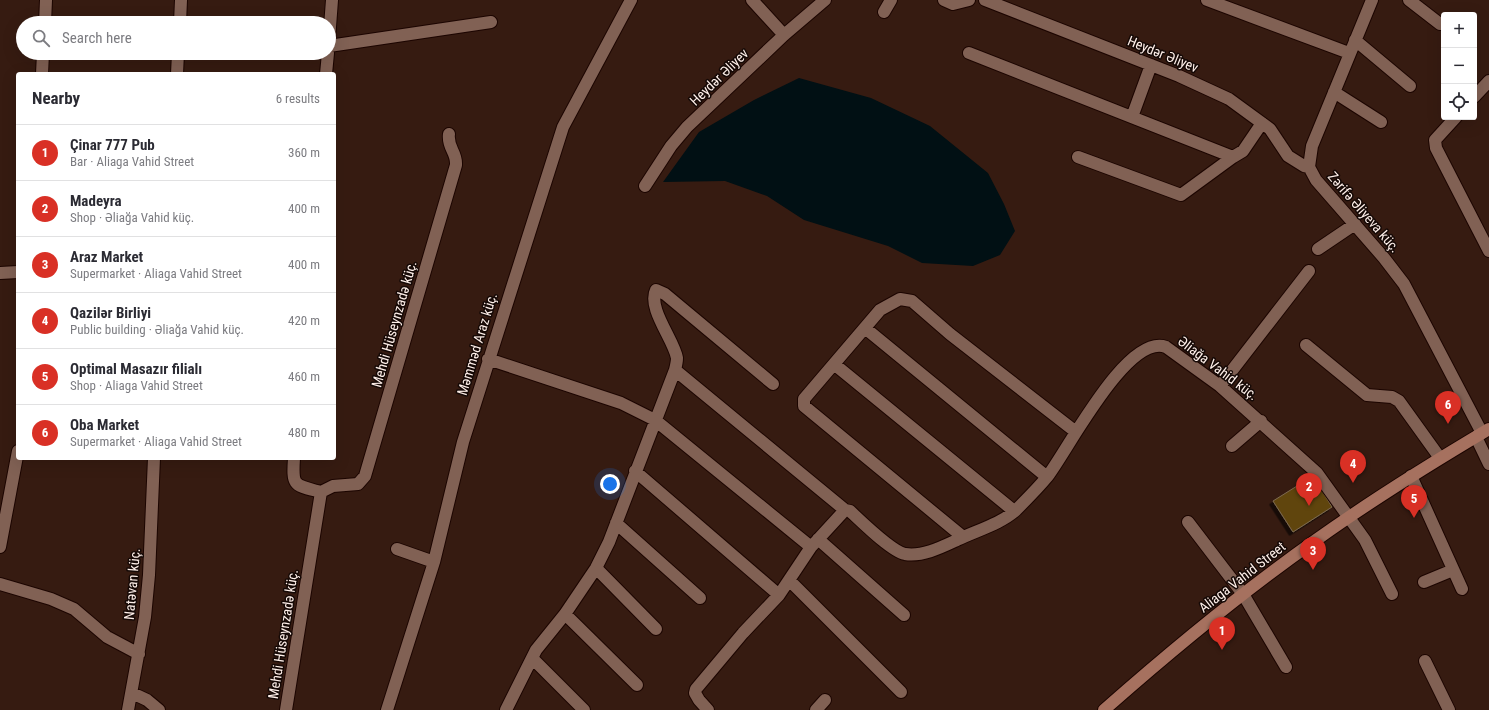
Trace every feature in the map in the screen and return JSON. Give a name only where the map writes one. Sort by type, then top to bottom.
[{"type":"main road","name":"Aliaga Vahid Street","points":[[1104,710],[1243,594],[1350,516],[1411,476],[1482,433]]},
{"type":"street","points":[[45,16],[46,0]]},
{"type":"street","points":[[180,16],[181,0]]},
{"type":"street","points":[[331,16],[332,0]]},
{"type":"street","name":"Məmməd Araz küç.","points":[[388,710],[434,562],[463,442],[488,359],[563,127],[631,0]]},
{"type":"street","points":[[752,0],[784,35]]},
{"type":"street","name":"Heydər Əliyev","points":[[646,186],[671,146],[687,127],[784,35],[825,0]]},
{"type":"street","points":[[884,12],[891,0]]},
{"type":"street","points":[[944,0],[954,4],[969,0]]},
{"type":"street","name":"Heydər Əliyev","points":[[985,0],[1151,65],[1229,99],[1270,129],[1288,156],[1304,166],[1309,167]]},
{"type":"street","points":[[1207,0],[1349,53]]},
{"type":"street","name":"Zərifə Əliyeva küç.","points":[[1372,0],[1312,146],[1309,167],[1316,180],[1355,224],[1404,284],[1482,433],[1489,464]]},
{"type":"street","points":[[1410,0],[1440,24]]},
{"type":"street","points":[[336,45],[491,22]]},
{"type":"street","points":[[1355,40],[1410,86]]},
{"type":"street","points":[[970,53],[1233,157]]},
{"type":"street","points":[[42,72],[43,60]]},
{"type":"street","points":[[177,72],[178,60]]},
{"type":"street","points":[[326,72],[327,60]]},
{"type":"street","points":[[1132,117],[1151,65]]},
{"type":"street","points":[[1477,94],[1489,81]]},
{"type":"street","points":[[1334,92],[1381,122]]},
{"type":"street","points":[[1453,120],[1435,140],[1436,148],[1489,251]]},
{"type":"street","points":[[1078,157],[1181,195],[1243,151],[1262,123]]},
{"type":"street","name":"Mehdi Hüseynzadə küç.","points":[[286,710],[321,492],[333,486],[358,484],[365,476],[456,165],[457,158],[448,142],[449,134]]},
{"type":"street","points":[[1318,249],[1355,224]]},
{"type":"street","points":[[1220,386],[1309,271]]},
{"type":"street","points":[[0,273],[16,272]]},
{"type":"street","points":[[506,710],[532,658],[546,636],[565,614],[596,568],[609,542],[675,370],[677,360],[675,351],[658,314],[655,303],[655,292],[658,290],[773,384]]},
{"type":"street","points":[[962,537],[804,406],[804,399],[880,310],[900,299],[912,301],[950,334],[1076,432]]},
{"type":"street","points":[[865,328],[1047,477]]},
{"type":"street","name":"Əliağa Vahid küç.","points":[[675,370],[845,510],[850,511],[895,550],[904,554],[913,555],[924,553],[949,543],[1014,511],[1047,477],[1093,404],[1112,381],[1142,350],[1159,344],[1166,347],[1220,386],[1318,473],[1350,516],[1365,540],[1392,594]]},
{"type":"street","points":[[1306,345],[1367,395],[1392,397],[1399,401],[1440,458]]},
{"type":"street","points":[[488,359],[621,403],[655,420],[904,615]]},
{"type":"street","points":[[834,364],[1014,511]]},
{"type":"street","points":[[1232,446],[1261,421]]},
{"type":"street","points":[[0,547],[16,460]]},
{"type":"street","name":"Natəvan küç.","points":[[128,710],[145,618],[149,575],[154,460]]},
{"type":"street","points":[[294,460],[292,477],[295,483],[301,487],[321,492]]},
{"type":"street","points":[[635,471],[779,595]]},
{"type":"street","points":[[1411,476],[1462,589]]},
{"type":"street","points":[[708,710],[695,693],[696,689],[742,633],[779,595],[814,543],[845,510]]},
{"type":"street","points":[[1188,522],[1243,594],[1286,667]]},
{"type":"street","points":[[616,523],[700,598]]},
{"type":"street","points":[[397,549],[434,562]]},
{"type":"street","points":[[596,568],[656,628]]},
{"type":"street","points":[[1424,582],[1453,570]]},
{"type":"street","points":[[789,580],[901,692]]},
{"type":"street","points":[[0,584],[51,599],[74,609],[107,637],[139,654]]},
{"type":"street","points":[[565,614],[637,685]]},
{"type":"street","points":[[532,658],[584,710]]},
{"type":"street","points":[[1425,661],[1449,710]]},
{"type":"street","points":[[132,692],[147,700],[159,710]]},
{"type":"street","points":[[816,710],[826,700]]},
{"type":"shaded area","points":[[799,78],[871,98],[930,126],[988,173],[1004,204],[1015,231],[1000,255],[973,266],[922,263],[888,246],[804,220],[767,196],[725,181],[663,182],[699,132],[754,100]]},
{"type":"building","points":[[1313,476],[1332,507],[1293,532],[1273,501]]},
{"type":"place","name":"Oba Market","points":[[1448,424]]},
{"type":"place","name":"Qazilər Birliyi","points":[[1353,483]]},
{"type":"place","name":"Madeyra","points":[[1309,506]]},
{"type":"place","name":"Optimal Masazır filialı","points":[[1414,518]]},
{"type":"place","name":"Araz Market","points":[[1313,570]]},
{"type":"place","name":"Çinar 777 Pub","points":[[1222,650]]}]
